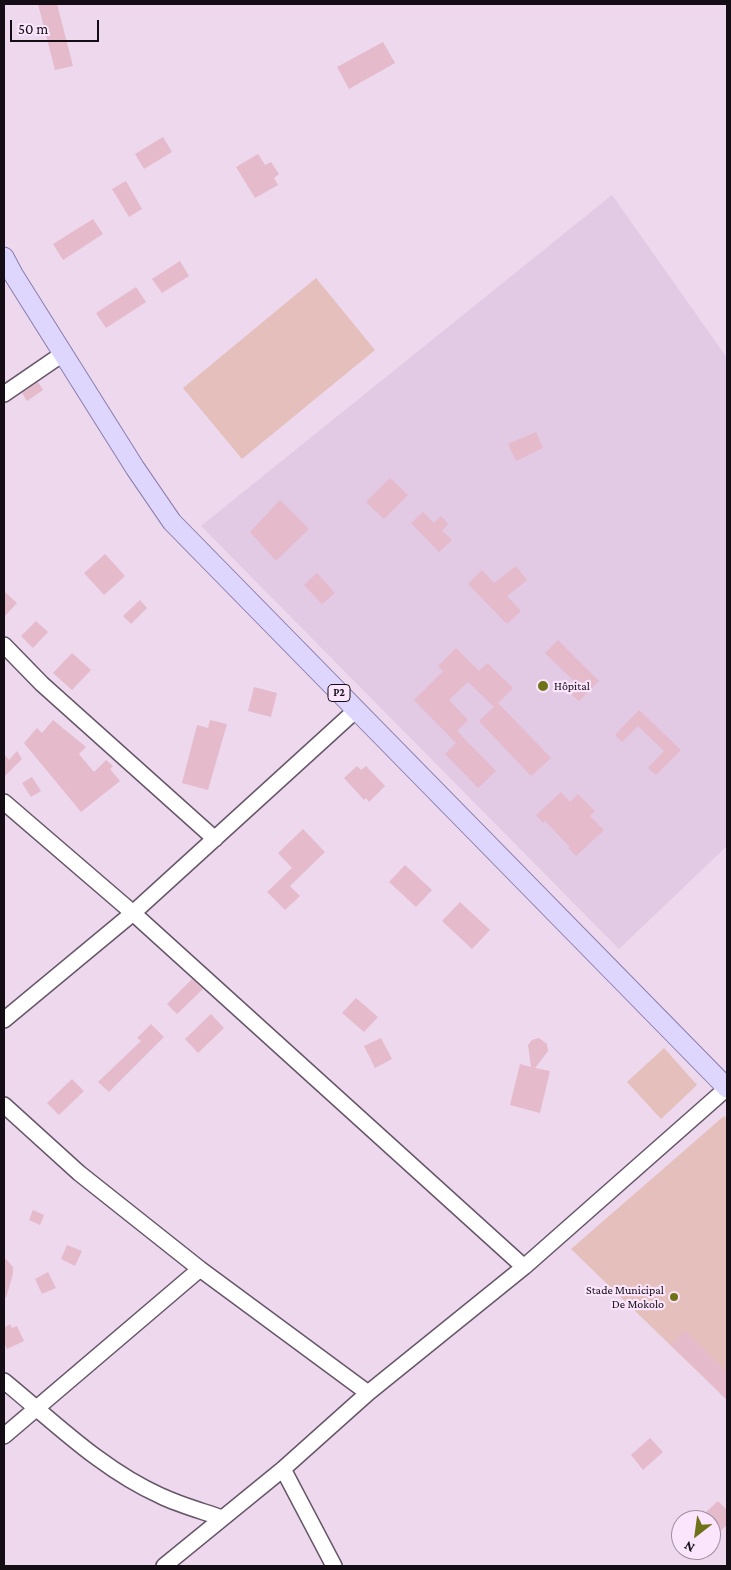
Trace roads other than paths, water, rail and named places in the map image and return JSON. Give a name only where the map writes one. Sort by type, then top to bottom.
[{"type":"main road","name":"P2","points":[[4,257],[12,274],[64,353],[135,468],[172,522],[727,1088]]},
{"type":"street","points":[[4,394],[64,353]]},
{"type":"street","points":[[4,645],[42,684],[214,839]]},
{"type":"street","points":[[4,1020],[133,913],[356,710]]},
{"type":"street","points":[[4,802],[133,913],[524,1267]]},
{"type":"street","points":[[164,1566],[283,1469],[368,1394],[524,1267],[727,1088]]},
{"type":"street","points":[[4,1105],[79,1173],[200,1268],[368,1394]]},
{"type":"street","points":[[4,1436],[200,1268]]},
{"type":"street","points":[[4,1381],[101,1460],[136,1483],[160,1496],[222,1518]]},
{"type":"street","points":[[283,1469],[334,1566]]},
{"type":"place","name":"Hôpital","points":[[543,686]]},
{"type":"place","name":"Stade Municipal De Mokolo","points":[[674,1297]]}]
